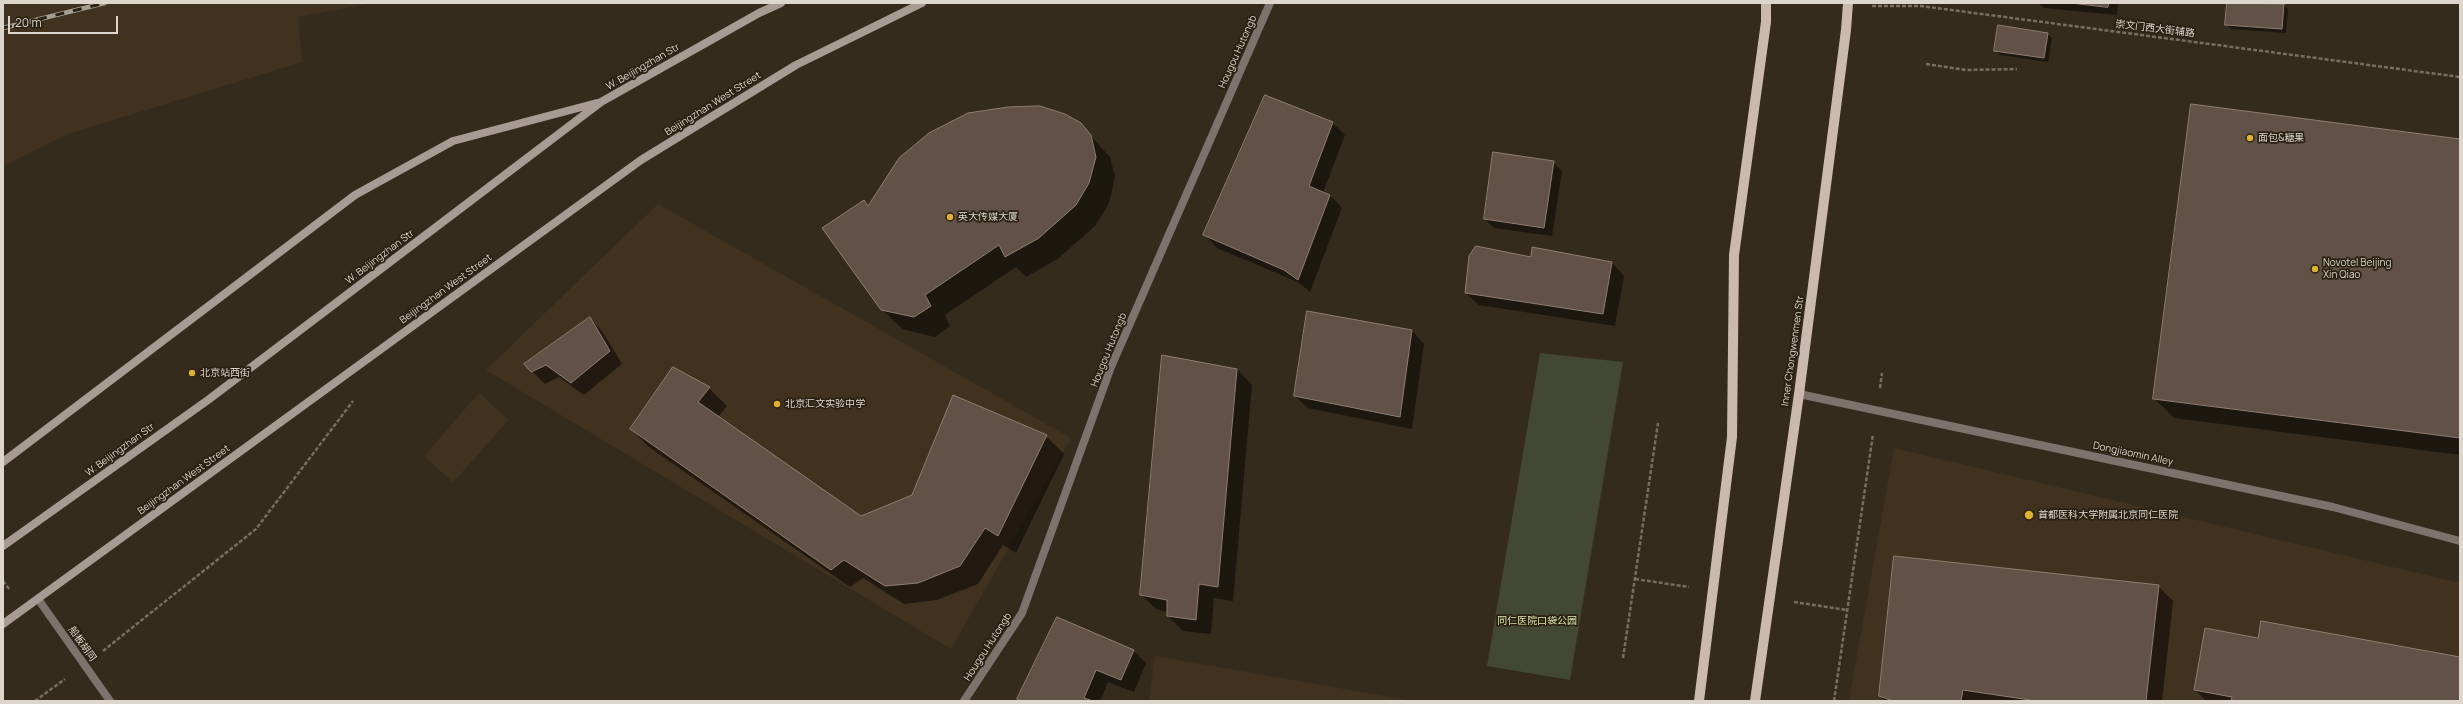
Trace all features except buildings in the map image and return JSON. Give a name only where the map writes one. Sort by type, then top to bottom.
[{"type":"main road","name":"W. Beijingzhan Str","points":[[3,546],[208,400],[601,102],[758,13],[781,3]]},
{"type":"main road","name":"Beijingzhan West Street","points":[[3,624],[641,160],[796,65],[922,3]]},
{"type":"main road","points":[[1699,701],[1732,437],[1734,255],[1765,30],[1766,3]]},
{"type":"main road","name":"Inner Chongwenmen Str","points":[[1755,701],[1799,394],[1848,4]]},
{"type":"main road","points":[[3,462],[355,195],[453,141],[601,102]]},
{"type":"street","name":"Hougou Hutongb","points":[[964,701],[1022,613],[1111,367],[1270,3]]},
{"type":"street","name":"Dongjiaomin Alley","points":[[1799,394],[2333,507],[2460,541]]},
{"type":"street","name":"船板胡同","points":[[38,599],[110,701]]},
{"type":"path","name":"崇文门西大街辅路","points":[[1848,4],[1921,6],[2460,77]]},
{"type":"path","points":[[1926,64],[1966,70],[2017,69]]},
{"type":"path","points":[[1834,701],[1882,373]]},
{"type":"path","points":[[35,701],[84,665],[256,529],[355,399]]},
{"type":"path","points":[[1623,658],[1658,423]]},
{"type":"path","points":[[1635,579],[1690,587]]},
{"type":"path","points":[[1792,602],[1847,610]]},
{"type":"shaded area","points":[[3,3],[372,3],[298,17],[302,62],[68,134],[3,166]]},
{"type":"shaded area","name":"北京汇文实验中学","points":[[658,204],[1071,438],[951,649],[486,370]]},
{"type":"shaded area","points":[[479,393],[509,420],[453,482],[424,456]]},
{"type":"shaded area","name":"首都医科大学附属北京同仁医院","points":[[1894,448],[2460,583],[2460,701],[1849,701]]},
{"type":"shaded area","points":[[1155,656],[1413,701],[1149,701]]},
{"type":"green space","name":"同仁医院口袋公园","points":[[1540,353],[1623,362],[1570,680],[1487,666]]},
{"type":"railway","points":[[3,28],[105,3]]},
{"type":"place","name":"面包&糖果","points":[[2250,138]]},
{"type":"place","name":"英大传媒大厦","points":[[950,217]]},
{"type":"place","name":"Novotel Beijing Xin Qiao","points":[[2315,269]]},
{"type":"place","name":"北京站西街","points":[[192,373]]},
{"type":"place","name":"北京汇文实验中学","points":[[777,404]]},
{"type":"place","name":"首都医科大学附属北京同仁医院","points":[[2029,515]]}]
